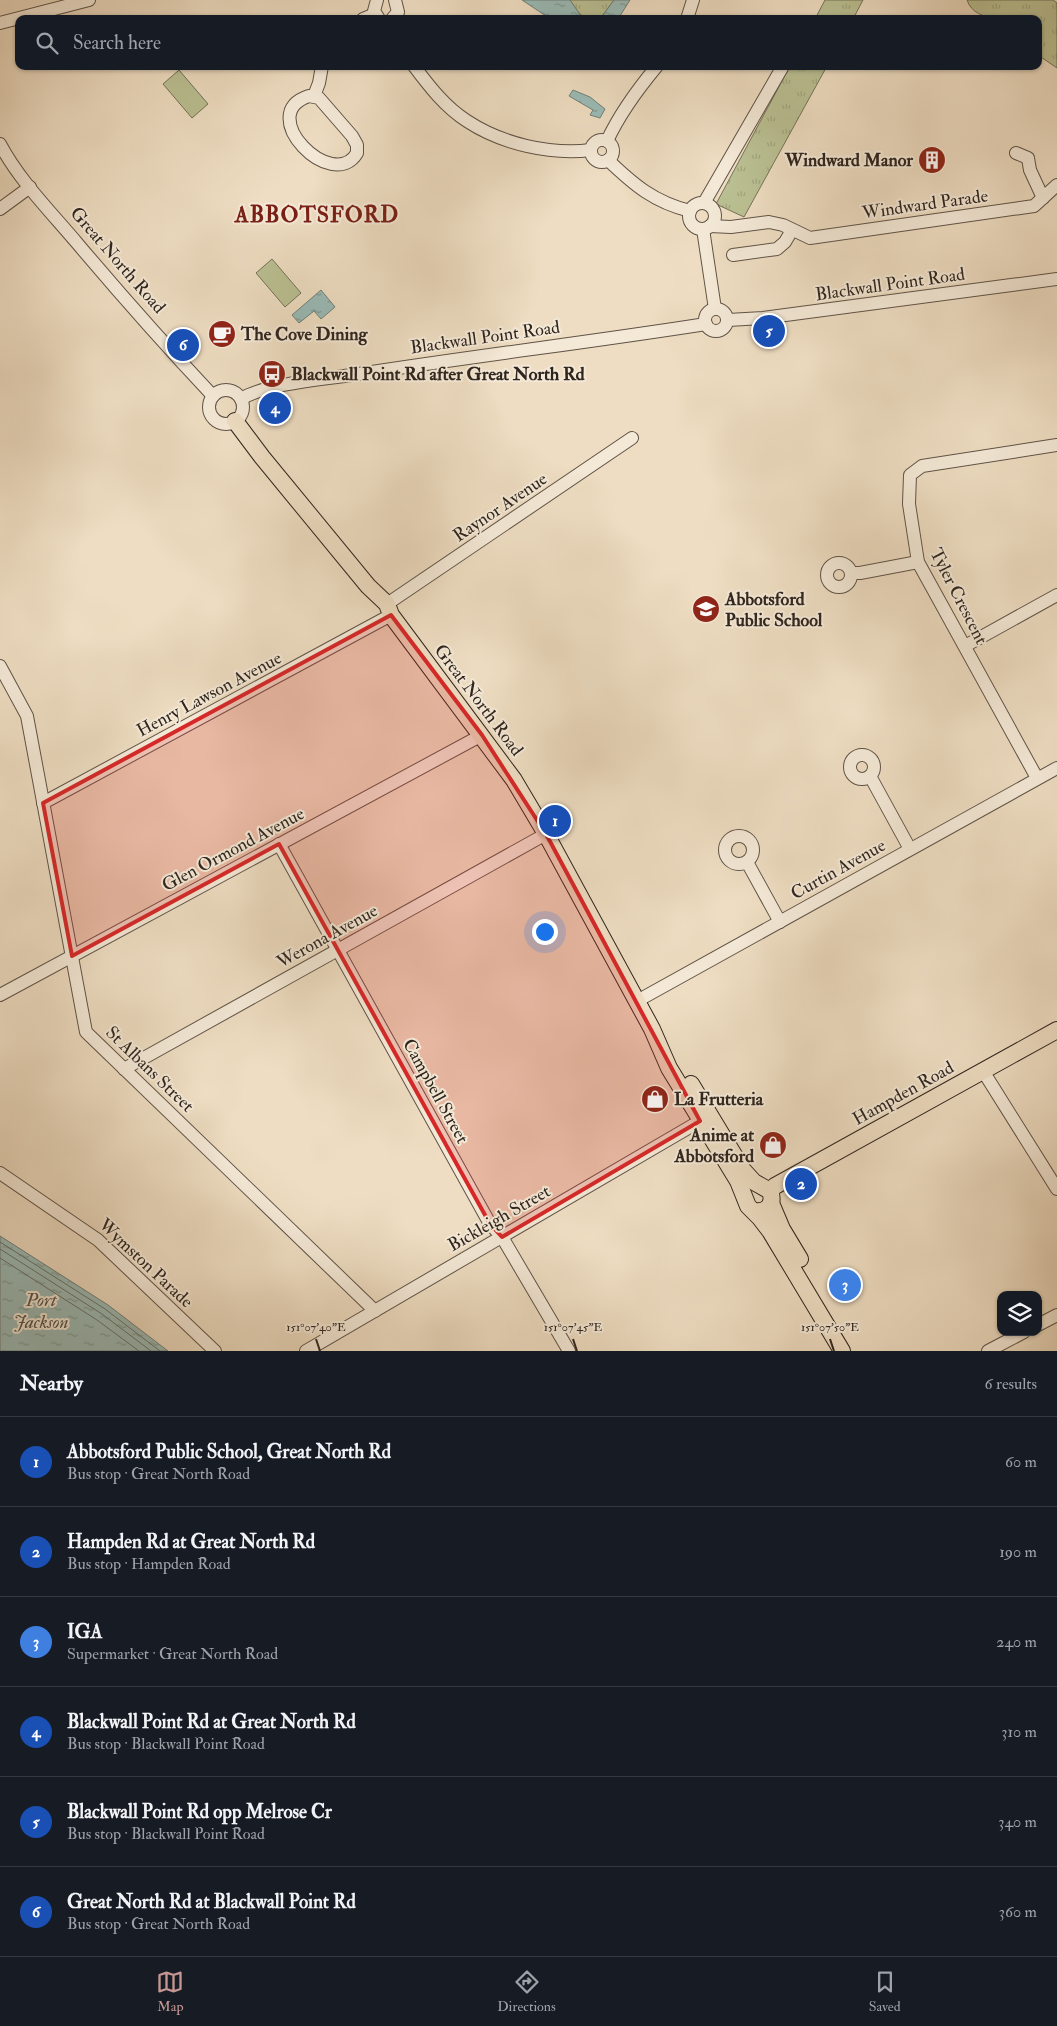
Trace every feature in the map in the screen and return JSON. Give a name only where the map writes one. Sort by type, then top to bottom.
[{"type":"main road","name":"Great North Road","points":[[235,422],[368,586],[389,609],[514,780],[546,834],[637,1001],[669,1068],[743,1170],[767,1194],[782,1229],[854,1351]]},
{"type":"main road","name":"Hampden Road","points":[[767,1194],[775,1186],[1057,1030]]},
{"type":"main road","name":"Great North Road","points":[[705,1118],[750,1205],[770,1231],[842,1351]]},
{"type":"main road","points":[[751,1188],[767,1194],[766,1210],[750,1205],[751,1188]]},
{"type":"street","points":[[31,15],[88,0]]},
{"type":"street","points":[[377,0],[373,7],[377,15]]},
{"type":"street","points":[[688,15],[693,0]]},
{"type":"street","points":[[395,15],[398,12],[399,1]]},
{"type":"street","points":[[0,23],[15,19]]},
{"type":"street","points":[[314,96],[321,70]]},
{"type":"street","points":[[417,70],[433,92],[466,121],[506,140],[557,152],[591,150]]},
{"type":"street","points":[[607,142],[615,124],[634,94],[654,70]]},
{"type":"street","points":[[704,203],[781,70]]},
{"type":"street","points":[[314,96],[320,98],[355,140],[357,153],[348,164],[340,165],[324,161],[308,151],[295,137],[290,124],[290,114],[294,105],[305,97],[314,96]]},
{"type":"street","points":[[597,141],[607,142],[613,150],[608,160],[601,162],[595,159],[591,150],[597,141]]},
{"type":"street","name":"Great North Road","points":[[0,144],[30,187],[164,345],[214,396]]},
{"type":"street","points":[[1016,153],[1028,158],[1030,170],[1043,198]]},
{"type":"street","points":[[608,160],[634,185],[654,197],[690,211]]},
{"type":"street","name":"Windward Parade","points":[[707,228],[769,222],[783,225],[810,238],[1034,206],[1057,185]]},
{"type":"street","points":[[0,209],[30,187]]},
{"type":"street","points":[[707,228],[694,227],[689,220],[690,211],[696,204],[704,203],[712,207],[715,214],[715,219],[707,228],[715,309]]},
{"type":"street","points":[[733,255],[777,248],[785,242],[792,230]]},
{"type":"street","name":"Blackwall Point Road","points":[[728,320],[763,318],[1057,279]]},
{"type":"street","points":[[715,309],[724,311],[728,320],[725,326],[717,331],[710,329],[706,324],[707,314],[715,309]]},
{"type":"street","name":"Blackwall Point Road","points":[[241,399],[251,393],[316,381],[706,324]]},
{"type":"street","points":[[228,390],[234,392],[241,399],[242,412],[235,422],[224,424],[217,422],[212,416],[209,406],[214,396],[228,390]]},
{"type":"street","name":"Raynor Avenue","points":[[389,609],[632,438]]},
{"type":"street","name":"Tyler Crescent","points":[[1038,778],[918,562],[909,504],[910,475],[922,466],[1057,445]]},
{"type":"street","points":[[851,573],[918,562]]},
{"type":"street","points":[[965,646],[1057,595]]},
{"type":"street","name":"Henry Lawson Avenue","points":[[43,803],[389,609]]},
{"type":"street","name":"St Albans Street","points":[[0,666],[27,716],[86,1032],[375,1311]]},
{"type":"street","name":"Glen Ormond Avenue","points":[[0,995],[482,735]]},
{"type":"street","name":"Curtin Avenue","points":[[637,1001],[1057,768]]},
{"type":"street","points":[[870,776],[910,849]]},
{"type":"street","name":"Werona Avenue","points":[[124,1069],[546,834]]},
{"type":"street","name":"Campbell Street","points":[[280,844],[490,1224],[502,1236],[569,1351]]},
{"type":"street","points":[[747,862],[780,922]]},
{"type":"street","points":[[983,1071],[1057,1189]]},
{"type":"street","name":"Bickleigh Street","points":[[306,1351],[705,1118]]},
{"type":"street","name":"Wymston Parade","points":[[0,1173],[98,1240],[215,1351]]},
{"type":"street","points":[[1042,1322],[1057,1315]]},
{"type":"street","points":[[988,1351],[1016,1336]]},
{"type":"highlighted area","points":[[391,615],[482,735],[546,834],[700,1121],[502,1237],[490,1224],[279,844],[72,956],[43,803]]},
{"type":"green space","points":[[570,0],[614,0],[603,15],[582,15]]},
{"type":"green space","points":[[825,0],[863,0],[855,15],[817,15]]},
{"type":"green space","points":[[967,0],[1053,0],[1057,3],[1057,68],[1042,58],[1042,15],[982,15],[971,8]]},
{"type":"green space","points":[[179,70],[208,104],[192,118],[163,84]]},
{"type":"green space","points":[[788,70],[825,70],[744,217],[716,204]]},
{"type":"green space","points":[[272,259],[301,293],[285,307],[256,273]]},
{"type":"water","points":[[522,0],[570,0],[580,15],[545,15]]},
{"type":"water","points":[[614,0],[630,0],[621,15],[603,15]]},
{"type":"water","points":[[573,90],[590,97],[605,109],[600,118],[590,115],[593,110],[569,96]]},
{"type":"water","points":[[321,290],[335,307],[321,319],[314,311],[299,323],[292,315]]},
{"type":"water","name":"Port Jackson","points":[[0,1236],[108,1305],[168,1351],[0,1351]]},
{"type":"place","name":"Windward Manor","points":[[932,160]]},
{"type":"place","name":"Blackwall Point Rd opp Melrose Cr","points":[[769,331]]},
{"type":"place","name":"The Cove Dining","points":[[222,334]]},
{"type":"place","name":"Great North Rd at Blackwall Point Rd","points":[[183,345]]},
{"type":"place","name":"Blackwall Point Rd after Great North Rd","points":[[272,374]]},
{"type":"place","name":"Blackwall Point Rd at Great North Rd","points":[[275,408]]},
{"type":"place","name":"Abbotsford Public School","points":[[706,609]]},
{"type":"place","name":"Abbotsford Public School, Great North Rd","points":[[555,821]]},
{"type":"place","name":"La Frutteria","points":[[655,1099]]},
{"type":"place","name":"Anime at Abbotsford","points":[[773,1145]]},
{"type":"place","name":"Hampden Rd at Great North Rd","points":[[801,1184]]},
{"type":"place","name":"IGA","points":[[845,1285]]},
{"type":"district","name":"ABBOTSFORD","points":[[317,214]]}]
